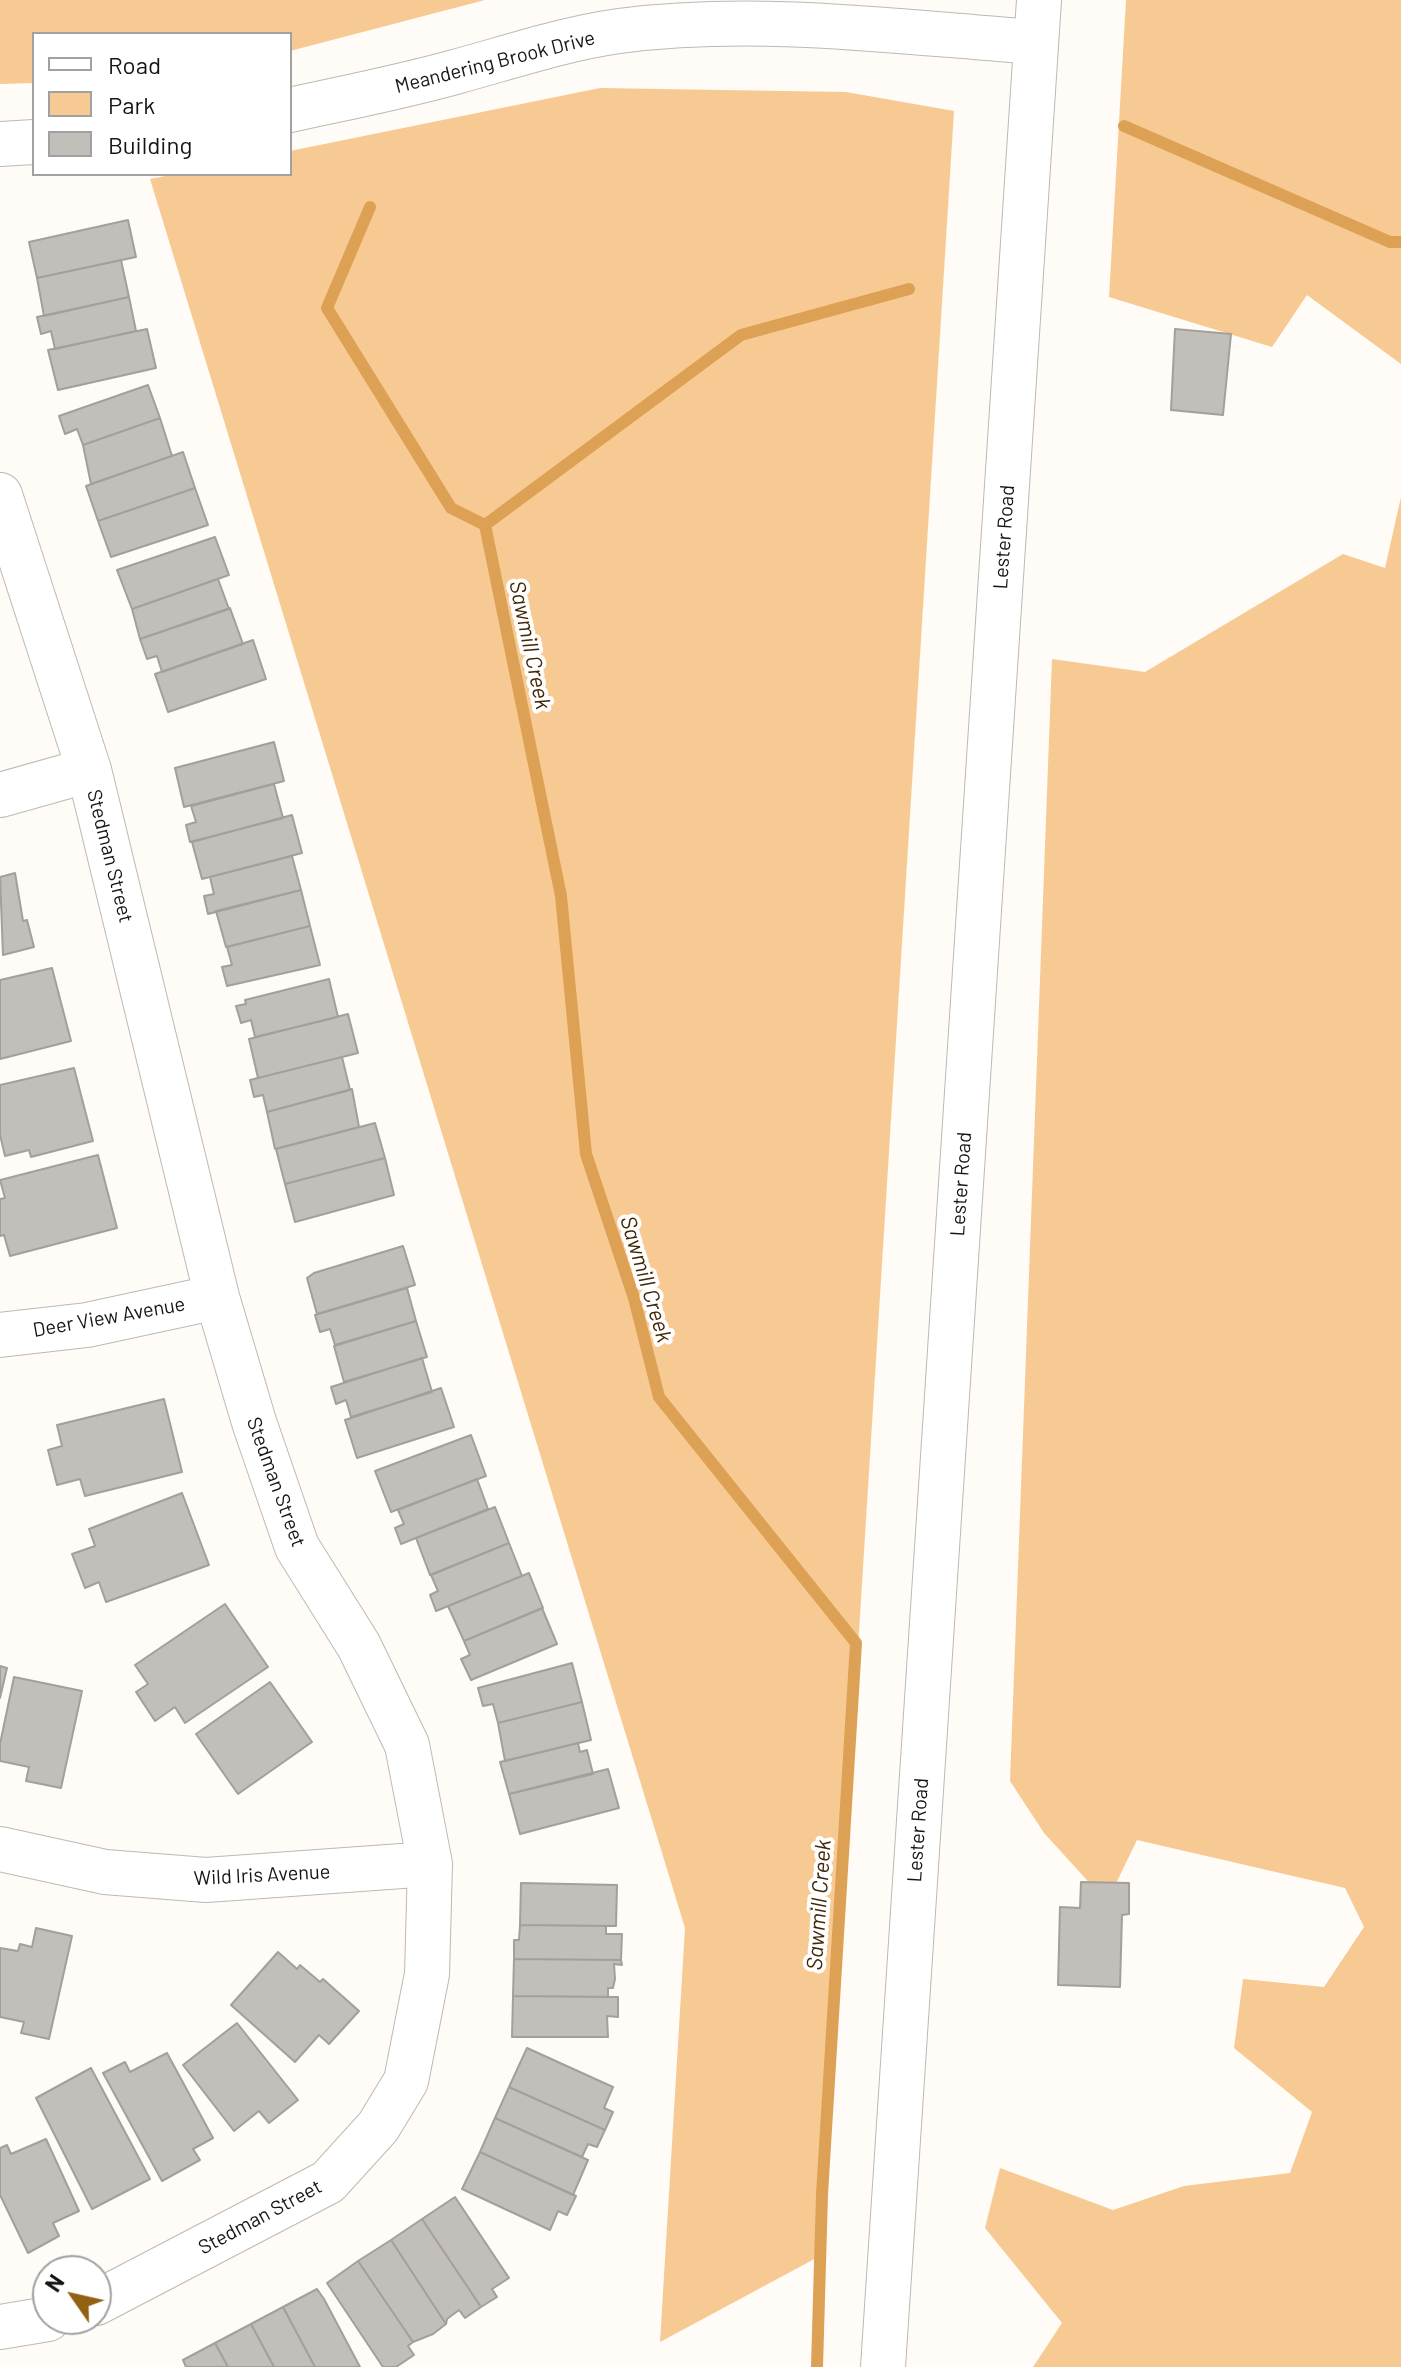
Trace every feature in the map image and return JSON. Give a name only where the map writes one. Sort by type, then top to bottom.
[{"type":"street","name":"Meandering Brook Drive","points":[[292,110],[389,89],[540,47],[630,15],[746,21],[1038,21]]},
{"type":"street","name":"Lester Road","points":[[883,2367],[1038,21]]},
{"type":"street","points":[[0,144],[32,142]]},
{"type":"street","name":"Stedman Street","points":[[0,495],[89,770],[217,1297],[254,1422],[297,1547],[359,1646],[407,1745],[430,1864],[424,1990],[406,2081],[378,2127],[328,2182],[112,2295]]},
{"type":"street","points":[[0,795],[89,770]]},
{"type":"street","name":"Deer View Avenue","points":[[0,1335],[87,1325],[217,1297]]},
{"type":"street","name":"Wild Iris Avenue","points":[[0,1849],[105,1872],[206,1880],[430,1864]]},
{"type":"street","points":[[0,2327],[32,2322]]},
{"type":"green space","points":[[0,0],[485,0],[292,50],[292,32],[32,32],[32,83],[0,84]]},
{"type":"green space","points":[[1126,0],[1401,0],[1401,364],[1307,295],[1272,347],[1109,297]]},
{"type":"green space","points":[[600,88],[846,92],[954,111],[820,2256],[660,2342],[685,1928],[150,179],[166,176],[292,176],[292,151]]},
{"type":"green space","points":[[1401,497],[1401,2367],[1033,2367],[1062,2323],[985,2228],[1000,2168],[1113,2210],[1184,2186],[1290,2173],[1312,2112],[1234,2048],[1243,1979],[1324,1987],[1364,1927],[1345,1888],[1137,1840],[1107,1902],[1044,1833],[1010,1781],[1052,659],[1145,672],[1343,554],[1385,568]]},
{"type":"building","points":[[128,220],[136,257],[37,278],[29,242]]},
{"type":"building","points":[[121,260],[129,297],[44,316],[37,278]]},
{"type":"building","points":[[129,297],[136,331],[55,349],[51,331],[41,334],[37,317]]},
{"type":"building","points":[[147,329],[156,368],[58,390],[48,350]]},
{"type":"building","points":[[1175,329],[1231,334],[1223,415],[1171,410]]},
{"type":"building","points":[[148,385],[160,418],[83,445],[77,429],[65,434],[59,416]]},
{"type":"building","points":[[160,418],[172,456],[91,484],[83,445]]},
{"type":"building","points":[[183,452],[195,488],[98,521],[86,486]]},
{"type":"building","points":[[195,488],[208,525],[111,557],[98,521]]},
{"type":"building","points":[[215,537],[229,575],[132,609],[117,570]]},
{"type":"building","points":[[218,579],[229,609],[140,639],[132,609]]},
{"type":"building","points":[[230,608],[243,644],[162,672],[157,656],[147,659],[140,639]]},
{"type":"building","points":[[253,640],[266,679],[168,712],[155,674]]},
{"type":"building","points":[[274,742],[284,781],[184,807],[175,768]]},
{"type":"building","points":[[274,784],[283,818],[190,842],[186,825],[196,822],[191,806]]},
{"type":"building","points":[[292,815],[302,853],[202,879],[192,842]]},
{"type":"building","points":[[292,856],[301,890],[208,914],[204,896],[214,894],[210,877]]},
{"type":"building","points":[[15,873],[23,921],[27,920],[34,947],[3,955],[0,877]]},
{"type":"building","points":[[301,890],[310,926],[226,947],[216,911]]},
{"type":"building","points":[[310,926],[320,965],[227,986],[222,967],[232,965],[227,947]]},
{"type":"building","points":[[52,968],[71,1041],[0,1059],[0,980]]},
{"type":"building","points":[[329,979],[338,1017],[255,1037],[251,1020],[241,1023],[236,1006],[246,1004],[245,1000]]},
{"type":"building","points":[[348,1014],[358,1053],[258,1078],[249,1039]]},
{"type":"building","points":[[342,1057],[350,1090],[267,1112],[263,1095],[254,1097],[250,1080]]},
{"type":"building","points":[[74,1068],[93,1141],[31,1157],[29,1150],[5,1156],[0,1135],[0,1085]]},
{"type":"building","points":[[352,1089],[359,1127],[275,1149],[267,1112]]},
{"type":"building","points":[[375,1123],[385,1158],[285,1184],[276,1149]]},
{"type":"building","points":[[98,1155],[117,1228],[10,1256],[4,1235],[0,1236],[0,1199],[5,1198],[0,1180]]},
{"type":"building","points":[[385,1158],[394,1195],[295,1222],[285,1184]]},
{"type":"building","points":[[403,1246],[415,1285],[317,1314],[307,1278],[314,1273]]},
{"type":"building","points":[[407,1288],[416,1321],[335,1345],[330,1329],[320,1332],[315,1315]]},
{"type":"building","points":[[416,1321],[427,1357],[344,1382],[334,1346]]},
{"type":"building","points":[[422,1358],[432,1392],[351,1417],[346,1400],[336,1404],[331,1387]]},
{"type":"building","points":[[441,1388],[454,1427],[357,1458],[345,1420]]},
{"type":"building","points":[[164,1399],[182,1472],[85,1496],[80,1479],[57,1485],[48,1450],[62,1446],[57,1425]]},
{"type":"building","points":[[471,1435],[486,1476],[391,1512],[375,1471]]},
{"type":"building","points":[[477,1479],[488,1509],[401,1544],[395,1528],[404,1524],[398,1510]]},
{"type":"building","points":[[182,1493],[209,1565],[106,1602],[99,1582],[85,1588],[72,1554],[95,1546],[89,1529]]},
{"type":"building","points":[[495,1507],[509,1543],[430,1575],[416,1538]]},
{"type":"building","points":[[509,1543],[522,1576],[436,1611],[430,1595],[438,1591],[431,1575]]},
{"type":"building","points":[[529,1573],[543,1608],[464,1641],[448,1606]]},
{"type":"building","points":[[225,1604],[268,1667],[185,1723],[175,1707],[155,1721],[136,1692],[148,1684],[135,1665]]},
{"type":"building","points":[[542,1608],[557,1644],[471,1680],[461,1659],[470,1655],[464,1641]]},
{"type":"building","points":[[572,1663],[582,1702],[498,1723],[493,1704],[483,1706],[478,1688]]},
{"type":"building","points":[[0,1666],[7,1668],[0,1698]]},
{"type":"building","points":[[14,1677],[82,1691],[61,1788],[26,1781],[29,1767],[0,1761],[0,1744]]},
{"type":"building","points":[[270,1682],[312,1742],[238,1794],[196,1734]]},
{"type":"building","points":[[582,1702],[591,1740],[505,1761],[498,1723]]},
{"type":"building","points":[[578,1743],[580,1752],[587,1750],[593,1774],[509,1794],[500,1762]]},
{"type":"building","points":[[608,1769],[619,1808],[520,1834],[509,1794]]},
{"type":"building","points":[[1081,1882],[1129,1883],[1129,1914],[1122,1915],[1120,1987],[1058,1985],[1060,1907],[1080,1908]]},
{"type":"building","points":[[521,1883],[617,1885],[616,1926],[520,1925]]},
{"type":"building","points":[[520,1925],[606,1926],[606,1934],[622,1934],[621,1960],[514,1959],[514,1940],[519,1940]]},
{"type":"building","points":[[36,1928],[72,1936],[49,2039],[21,2033],[24,2022],[0,2017],[0,1948],[18,1951],[20,1944],[32,1947]]},
{"type":"building","points":[[278,1952],[297,1969],[300,1965],[320,1982],[323,1979],[359,2011],[329,2044],[319,2035],[295,2062],[231,2005]]},
{"type":"building","points":[[514,1959],[621,1960],[622,1965],[614,1964],[615,1979],[613,1988],[608,1988],[608,1997],[513,1996]]},
{"type":"building","points":[[513,1996],[618,1997],[618,2017],[607,2016],[608,2037],[512,2037]]},
{"type":"building","points":[[237,2023],[298,2100],[269,2123],[259,2111],[234,2131],[183,2065]]},
{"type":"building","points":[[527,2048],[613,2087],[604,2108],[613,2112],[605,2130],[509,2087]]},
{"type":"building","points":[[167,2053],[213,2138],[193,2149],[200,2160],[162,2181],[103,2073],[125,2062],[130,2072]]},
{"type":"building","points":[[91,2068],[150,2179],[92,2209],[36,2098]]},
{"type":"building","points":[[509,2087],[605,2130],[597,2147],[588,2144],[582,2157],[495,2118]]},
{"type":"building","points":[[495,2118],[588,2160],[573,2195],[480,2152]]},
{"type":"building","points":[[46,2139],[79,2211],[53,2223],[59,2236],[28,2253],[0,2195],[0,2148],[7,2145],[11,2154]]},
{"type":"building","points":[[480,2152],[576,2196],[567,2215],[558,2211],[550,2230],[462,2189]]},
{"type":"building","points":[[455,2197],[509,2278],[492,2289],[497,2297],[481,2307],[422,2219]]},
{"type":"building","points":[[422,2219],[481,2307],[465,2318],[459,2310],[447,2319],[446,2324],[391,2240]]},
{"type":"building","points":[[391,2240],[446,2324],[433,2334],[413,2342],[358,2261]]},
{"type":"building","points":[[358,2261],[413,2342],[408,2346],[414,2355],[396,2367],[383,2367],[327,2283]]},
{"type":"building","points":[[317,2289],[360,2367],[315,2367],[283,2307]]},
{"type":"building","points":[[283,2307],[315,2367],[274,2367],[251,2324]]},
{"type":"building","points":[[251,2324],[274,2367],[228,2367],[215,2343]]},
{"type":"building","points":[[215,2343],[228,2367],[186,2367],[183,2360]]},
{"type":"waterway","points":[[1124,126],[1390,242],[1401,242]]},
{"type":"waterway","name":"Sawmill Creek","points":[[370,207],[327,308],[451,508],[485,525],[561,896],[586,1154],[634,1298],[659,1397],[856,1643],[822,2194],[817,2367]]},
{"type":"waterway","points":[[485,525],[741,335],[909,289]]}]
